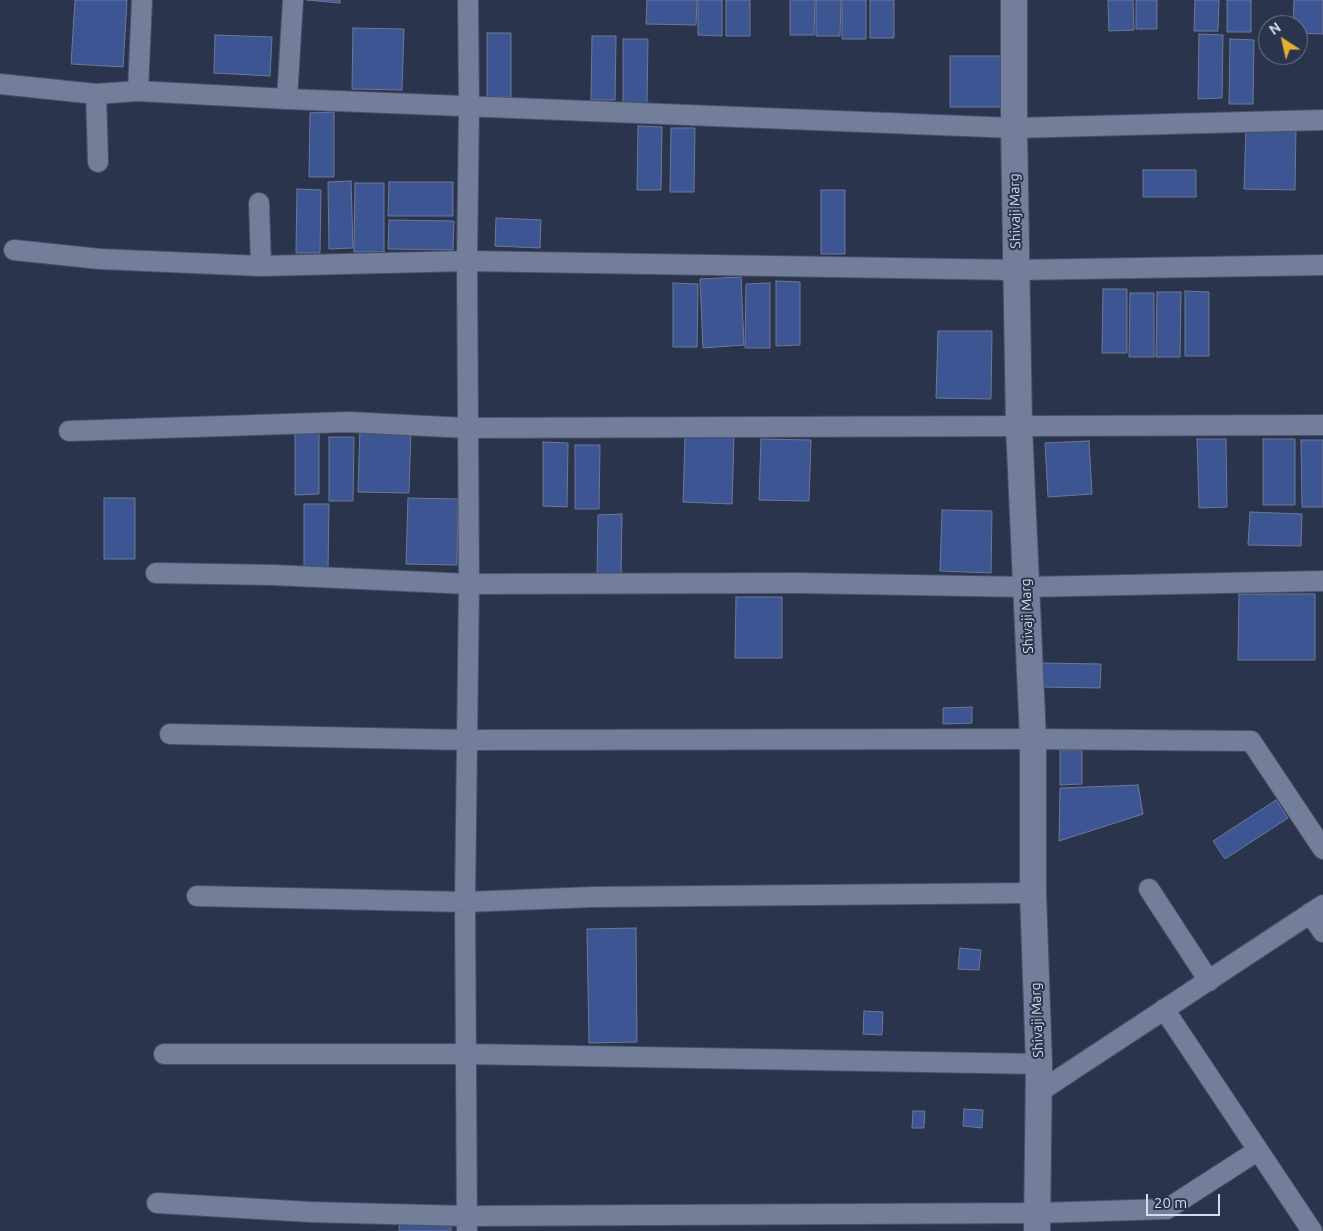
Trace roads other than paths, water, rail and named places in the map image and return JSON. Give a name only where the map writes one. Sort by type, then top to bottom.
[{"type":"street","points":[[138,91],[142,0]]},
{"type":"street","points":[[287,99],[293,0]]},
{"type":"street","points":[[467,1224],[465,902],[469,584],[468,0]]},
{"type":"street","name":"Shivaji Marg","points":[[1014,0],[1014,128],[1019,426],[1033,739],[1033,893],[1039,1064],[1037,1222]]},
{"type":"street","points":[[0,84],[96,94],[138,91],[287,99],[1014,128],[1323,120]]},
{"type":"street","points":[[96,94],[98,162]]},
{"type":"street","points":[[259,203],[262,266]]},
{"type":"street","points":[[14,250],[100,259],[262,266],[467,261],[1016,270],[1323,265]]},
{"type":"street","points":[[69,431],[348,422],[468,428],[1323,425]]},
{"type":"street","points":[[156,573],[273,575],[469,584],[798,583],[1026,587],[1323,581]]},
{"type":"street","points":[[170,734],[467,740],[1033,739],[1250,741],[1323,849]]},
{"type":"street","points":[[1149,889],[1210,981]]},
{"type":"street","points":[[197,896],[465,902],[593,897],[1033,893]]},
{"type":"street","points":[[1039,1092],[1164,1009],[1210,981],[1316,909],[1323,932]]},
{"type":"street","points":[[1164,1009],[1312,1231]]},
{"type":"street","points":[[164,1054],[466,1054],[1039,1064]]},
{"type":"street","points":[[157,1203],[309,1222],[467,1224],[1037,1222],[1167,1209],[1257,1151]]}]
